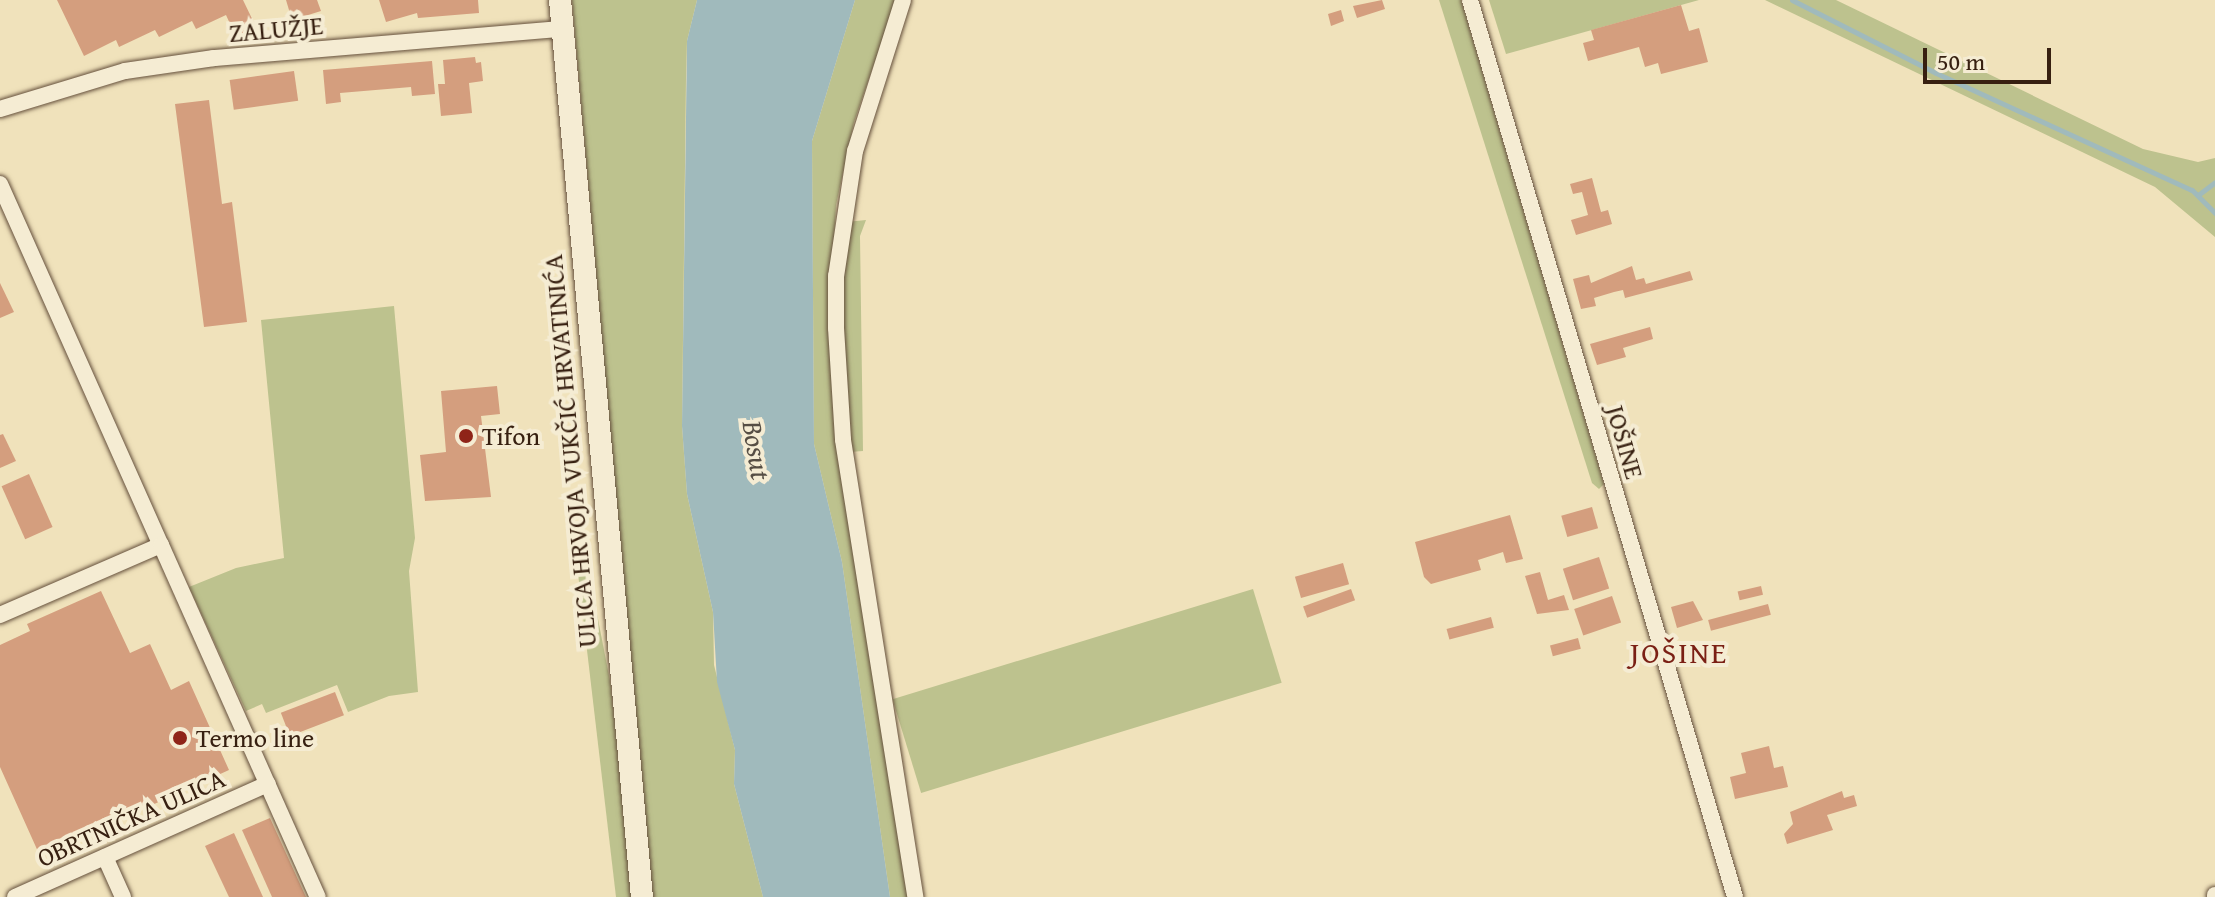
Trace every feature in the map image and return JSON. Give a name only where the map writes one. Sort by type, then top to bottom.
[{"type":"main road","name":"ULICA HRVOJA VUKČIĆ HRVATINIĆA","points":[[560,0],[642,897]]},
{"type":"street","points":[[903,0],[855,151],[837,263],[836,328],[843,440],[915,897]]},
{"type":"street","name":"JOŠINE","points":[[1470,0],[1735,897]]},
{"type":"street","name":"ZALUŽJE","points":[[0,109],[125,71],[214,58],[562,29]]},
{"type":"street","points":[[0,184],[318,897]]},
{"type":"street","points":[[0,615],[161,545]]},
{"type":"street","name":"OBRTNIČKA ULICA","points":[[15,897],[268,784]]},
{"type":"street","points":[[105,857],[123,897]]},
{"type":"green space","points":[[572,0],[697,0],[687,41],[686,78],[682,426],[687,494],[713,612],[714,665],[735,750],[734,784],[763,897],[651,897]]},
{"type":"green space","points":[[855,0],[896,0],[854,122],[836,205],[829,326],[909,897],[890,897],[842,562],[814,444],[812,141]]},
{"type":"green space","points":[[1439,0],[1461,0],[1604,484],[1599,489],[1592,483]]},
{"type":"green space","points":[[1489,0],[1699,0],[1506,54]]},
{"type":"green space","points":[[1765,0],[1836,0],[2143,149],[2198,162],[2215,158],[2215,237],[2155,187]]},
{"type":"green space","points":[[866,220],[860,236],[863,451],[850,452],[840,302],[847,222]]},
{"type":"green space","points":[[394,306],[415,538],[409,571],[418,692],[389,696],[348,712],[337,685],[266,713],[262,704],[246,711],[189,587],[236,568],[284,558],[261,320]]},
{"type":"green space","points":[[584,547],[611,686],[633,897],[616,897],[575,548]]},
{"type":"green space","points":[[1253,589],[1282,683],[921,793],[892,699]]},
{"type":"water","name":"Bosut","points":[[697,0],[855,0],[812,141],[814,444],[842,562],[890,897],[763,897],[734,784],[735,750],[717,682],[713,612],[687,494],[682,426],[687,41]]},
{"type":"building","points":[[57,0],[243,0],[257,29],[237,39],[226,15],[196,29],[192,21],[159,37],[155,30],[119,47],[116,40],[84,56]]},
{"type":"building","points":[[286,0],[317,0],[321,11],[292,20]]},
{"type":"building","points":[[379,0],[478,0],[479,13],[418,18],[417,13],[386,22]]},
{"type":"building","points":[[1382,0],[1385,9],[1357,18],[1353,6]]},
{"type":"building","points":[[1681,5],[1689,31],[1699,28],[1708,62],[1661,74],[1658,63],[1645,67],[1639,47],[1588,61],[1583,43],[1594,40],[1591,30]]},
{"type":"building","points":[[1341,10],[1344,21],[1331,26],[1328,14]]},
{"type":"building","points":[[475,57],[476,63],[481,62],[483,81],[469,83],[472,113],[441,116],[438,84],[445,84],[443,60]]},
{"type":"building","points":[[432,61],[435,94],[412,96],[411,87],[340,93],[341,102],[326,104],[323,70]]},
{"type":"building","points":[[294,71],[298,101],[234,110],[230,80]]},
{"type":"building","points":[[209,100],[222,204],[232,202],[247,322],[204,327],[175,104]]},
{"type":"building","points":[[1592,178],[1601,212],[1608,210],[1612,224],[1576,235],[1571,220],[1588,215],[1582,192],[1573,194],[1570,184]]},
{"type":"building","points":[[1632,266],[1636,280],[1644,278],[1646,284],[1690,271],[1693,280],[1625,298],[1623,290],[1614,292],[1594,298],[1596,306],[1581,309],[1573,279],[1589,275],[1591,283]]},
{"type":"building","points":[[0,283],[14,312],[0,318]]},
{"type":"building","points":[[1650,327],[1653,339],[1623,348],[1626,357],[1597,365],[1590,344]]},
{"type":"building","points":[[497,386],[500,414],[481,416],[491,497],[425,501],[420,455],[446,452],[441,391]]},
{"type":"building","points":[[3,434],[16,461],[0,468],[0,435]]},
{"type":"building","points":[[29,474],[53,527],[25,539],[2,486]]},
{"type":"building","points":[[1592,507],[1598,528],[1567,537],[1561,516]]},
{"type":"building","points":[[1510,515],[1523,559],[1506,563],[1503,552],[1478,560],[1481,570],[1431,584],[1424,577],[1415,542]]},
{"type":"building","points":[[1599,557],[1609,588],[1573,600],[1563,569]]},
{"type":"building","points":[[1343,563],[1349,584],[1301,598],[1295,577]]},
{"type":"building","points":[[1540,572],[1548,600],[1564,595],[1569,610],[1537,614],[1525,576]]},
{"type":"building","points":[[1761,586],[1763,595],[1740,600],[1738,591]]},
{"type":"building","points":[[1351,589],[1355,600],[1307,618],[1303,606]]},
{"type":"building","points":[[101,591],[130,653],[150,644],[171,690],[189,681],[229,770],[40,856],[0,767],[0,645],[30,631],[27,624]]},
{"type":"building","points":[[1612,596],[1621,622],[1583,635],[1574,609]]},
{"type":"building","points":[[1693,601],[1703,620],[1677,628],[1671,607]]},
{"type":"building","points":[[1768,604],[1771,615],[1711,631],[1708,620]]},
{"type":"building","points":[[1491,617],[1494,628],[1449,640],[1447,629]]},
{"type":"building","points":[[1578,638],[1581,649],[1553,656],[1550,646]]},
{"type":"building","points":[[335,692],[344,715],[290,736],[281,713]]},
{"type":"building","points":[[1769,746],[1774,768],[1783,766],[1788,787],[1735,799],[1730,777],[1746,773],[1741,753]]},
{"type":"building","points":[[1842,791],[1844,798],[1854,795],[1857,806],[1827,815],[1833,830],[1787,844],[1784,834],[1793,824],[1790,812]]},
{"type":"building","points":[[270,818],[306,897],[272,897],[242,830]]},
{"type":"building","points":[[234,833],[263,897],[229,897],[205,846]]},
{"type":"waterway","points":[[1792,0],[1936,73],[2192,190],[2215,213]]},
{"type":"waterway","points":[[2198,195],[2215,182]]},
{"type":"place","name":"Tifon","points":[[466,436]]},
{"type":"place","name":"Termo line","points":[[180,738]]},
{"type":"district","name":"JOŠINE","points":[[1679,652]]}]
